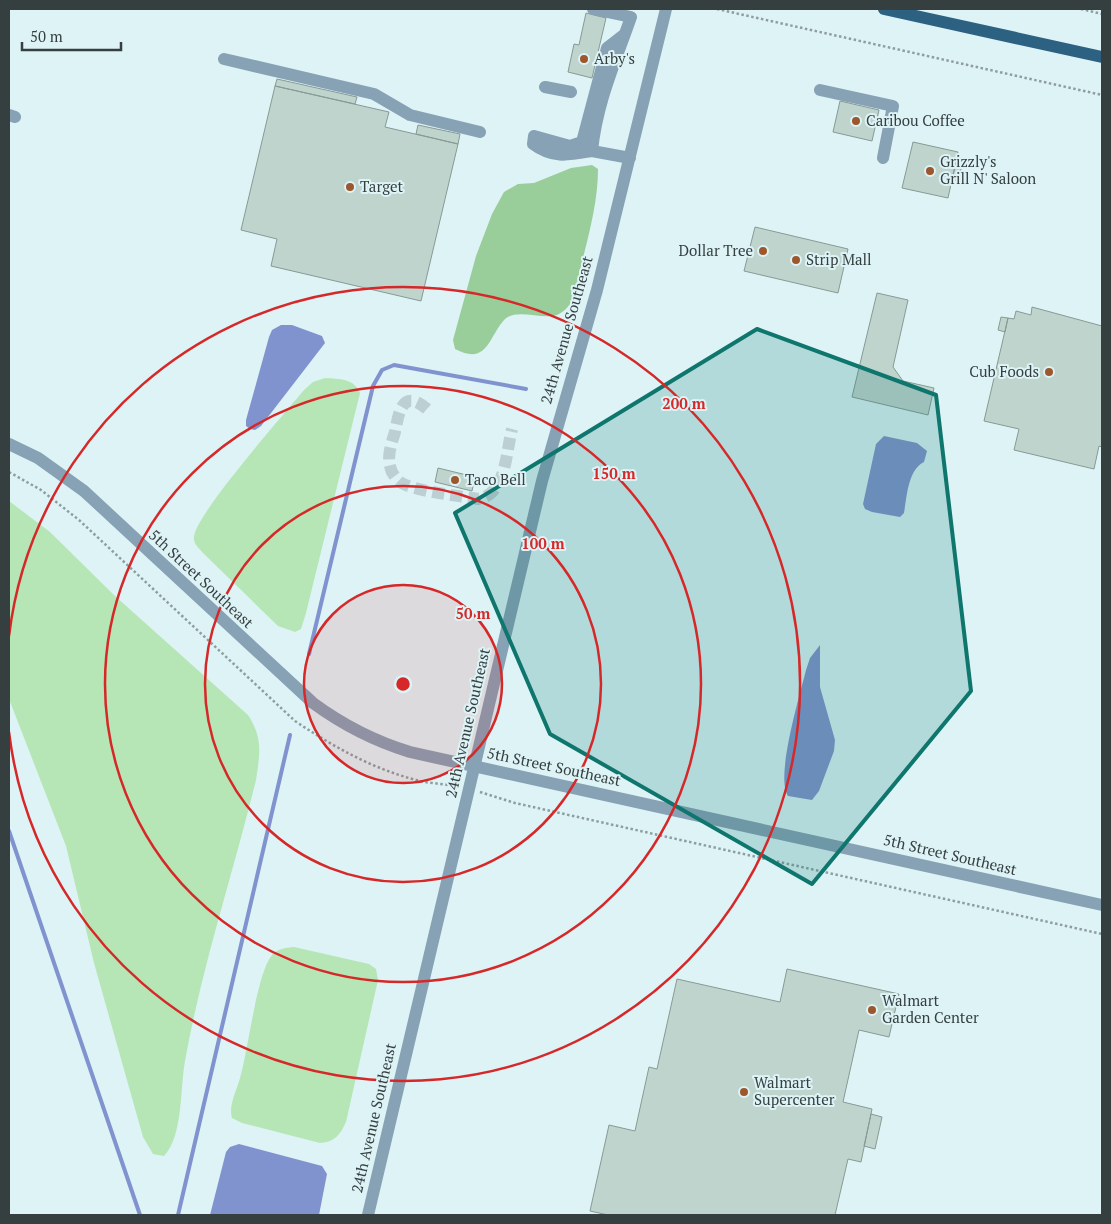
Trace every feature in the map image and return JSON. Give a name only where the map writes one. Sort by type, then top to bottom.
[{"type":"main road","points":[[884,9],[1102,57]]},
{"type":"street","points":[[592,151],[595,121],[617,52],[631,17],[593,9]]},
{"type":"street","name":"24th Avenue Southeast","points":[[368,1215],[556,428],[597,290],[666,9]]},
{"type":"street","points":[[557,149],[582,142],[607,48],[625,34]]},
{"type":"street","points":[[224,59],[374,94],[410,115],[480,132]]},
{"type":"street","points":[[545,86],[571,92]]},
{"type":"street","points":[[820,90],[893,106],[883,158]]},
{"type":"street","points":[[534,136],[557,149],[592,151],[630,158]]},
{"type":"street","name":"5th Street Southeast","points":[[9,444],[38,458],[84,491],[297,690],[333,717],[365,736],[393,747],[474,766],[1102,905]]},
{"type":"path","points":[[717,9],[1102,95]]},
{"type":"path","points":[[1081,9],[1102,14]]},
{"type":"highlighted area","points":[[757,329],[936,395],[971,691],[812,884],[550,734],[455,513]]},
{"type":"green space","points":[[592,165],[598,169],[595,205],[576,289],[569,306],[557,315],[516,314],[510,316],[499,326],[481,352],[474,354],[455,349],[453,340],[476,256],[492,214],[504,192],[518,184],[534,183],[571,168]]},
{"type":"green space","points":[[325,378],[341,379],[350,382],[354,384],[360,393],[306,613],[301,629],[295,632],[278,626],[203,553],[195,544],[194,537],[198,525],[209,508],[261,441],[304,390],[313,382]]},
{"type":"green space","points":[[9,501],[50,532],[115,596],[248,715],[253,723],[258,739],[259,754],[256,780],[200,990],[183,1072],[178,1125],[175,1137],[164,1156],[153,1154],[143,1137],[94,963],[66,846],[9,699]]},
{"type":"green space","points":[[294,947],[369,964],[376,969],[378,980],[346,1122],[342,1131],[336,1137],[330,1141],[320,1143],[242,1123],[232,1118],[231,1113],[262,976],[273,954],[283,949]]},
{"type":"water","points":[[281,325],[292,325],[322,336],[325,343],[261,426],[255,430],[250,429],[246,426],[246,420],[269,337],[272,330]]},
{"type":"water","points":[[884,436],[917,443],[927,451],[924,462],[911,477],[904,513],[900,517],[872,512],[865,509],[863,504],[876,444]]},
{"type":"water","points":[[820,645],[820,687],[835,740],[834,751],[819,791],[812,800],[788,796],[784,772],[794,716],[806,670],[810,658]]},
{"type":"water","points":[[239,1144],[322,1166],[327,1174],[319,1215],[210,1215],[226,1152],[230,1147]]},
{"type":"building","name":"Arby's","points":[[586,13],[606,18],[592,78],[568,72],[574,44],[579,45]]},
{"type":"building","points":[[277,79],[357,97],[355,104],[275,86]]},
{"type":"building","name":"Target","points":[[275,86],[389,112],[385,127],[458,144],[421,301],[271,266],[277,239],[241,230]]},
{"type":"building","name":"Caribou Coffee","points":[[840,101],[879,110],[872,141],[833,132]]},
{"type":"building","points":[[418,125],[460,134],[458,144],[416,134]]},
{"type":"building","name":"Grizzly's Grill N' Saloon","points":[[913,142],[958,152],[948,198],[902,188]]},
{"type":"building","points":[[956,163],[962,165],[958,181],[952,179]]},
{"type":"building","name":"Strip Mall","points":[[755,227],[848,249],[838,293],[744,271]]},
{"type":"building","points":[[877,293],[908,300],[893,367],[903,381],[934,388],[928,415],[852,397]]},
{"type":"building","name":"Cub Foods","points":[[1032,307],[1102,326],[1102,447],[1099,446],[1094,469],[1014,450],[1019,429],[984,421],[1008,318],[1014,319],[1016,311],[1031,315]]},
{"type":"building","points":[[1001,317],[1008,318],[1005,332],[998,330]]},
{"type":"building","name":"Taco Bell","points":[[438,468],[475,477],[472,491],[435,482]]},
{"type":"building","name":"Walmart Supercenter","points":[[787,969],[899,994],[889,1037],[859,1030],[843,1102],[872,1109],[861,1162],[848,1159],[835,1215],[608,1215],[590,1211],[609,1125],[635,1131],[649,1067],[657,1069],[677,979],[780,1002]]},
{"type":"building","points":[[871,1114],[882,1117],[875,1149],[864,1146]]},
{"type":"waterway","points":[[309,654],[373,386],[382,370],[394,365],[526,389]]},
{"type":"waterway","points":[[178,1215],[290,735]]},
{"type":"waterway","points":[[9,831],[140,1215]]},
{"type":"tunnel","points":[[427,409],[419,403],[412,401],[403,405],[398,417],[389,457],[391,470],[400,482],[425,491],[478,499],[487,496],[494,490],[503,471],[512,429]]},
{"type":"place","name":"Arby's","points":[[584,59]]},
{"type":"place","name":"Caribou Coffee","points":[[856,121]]},
{"type":"place","name":"Grizzly's Grill N' Saloon","points":[[930,171]]},
{"type":"place","name":"Target","points":[[350,187]]},
{"type":"place","name":"Dollar Tree","points":[[763,251]]},
{"type":"place","name":"Strip Mall","points":[[796,260]]},
{"type":"place","name":"Cub Foods","points":[[1049,372]]},
{"type":"place","name":"Taco Bell","points":[[455,480]]},
{"type":"place","name":"Walmart Garden Center","points":[[872,1010]]},
{"type":"place","name":"Walmart Supercenter","points":[[744,1092]]}]
